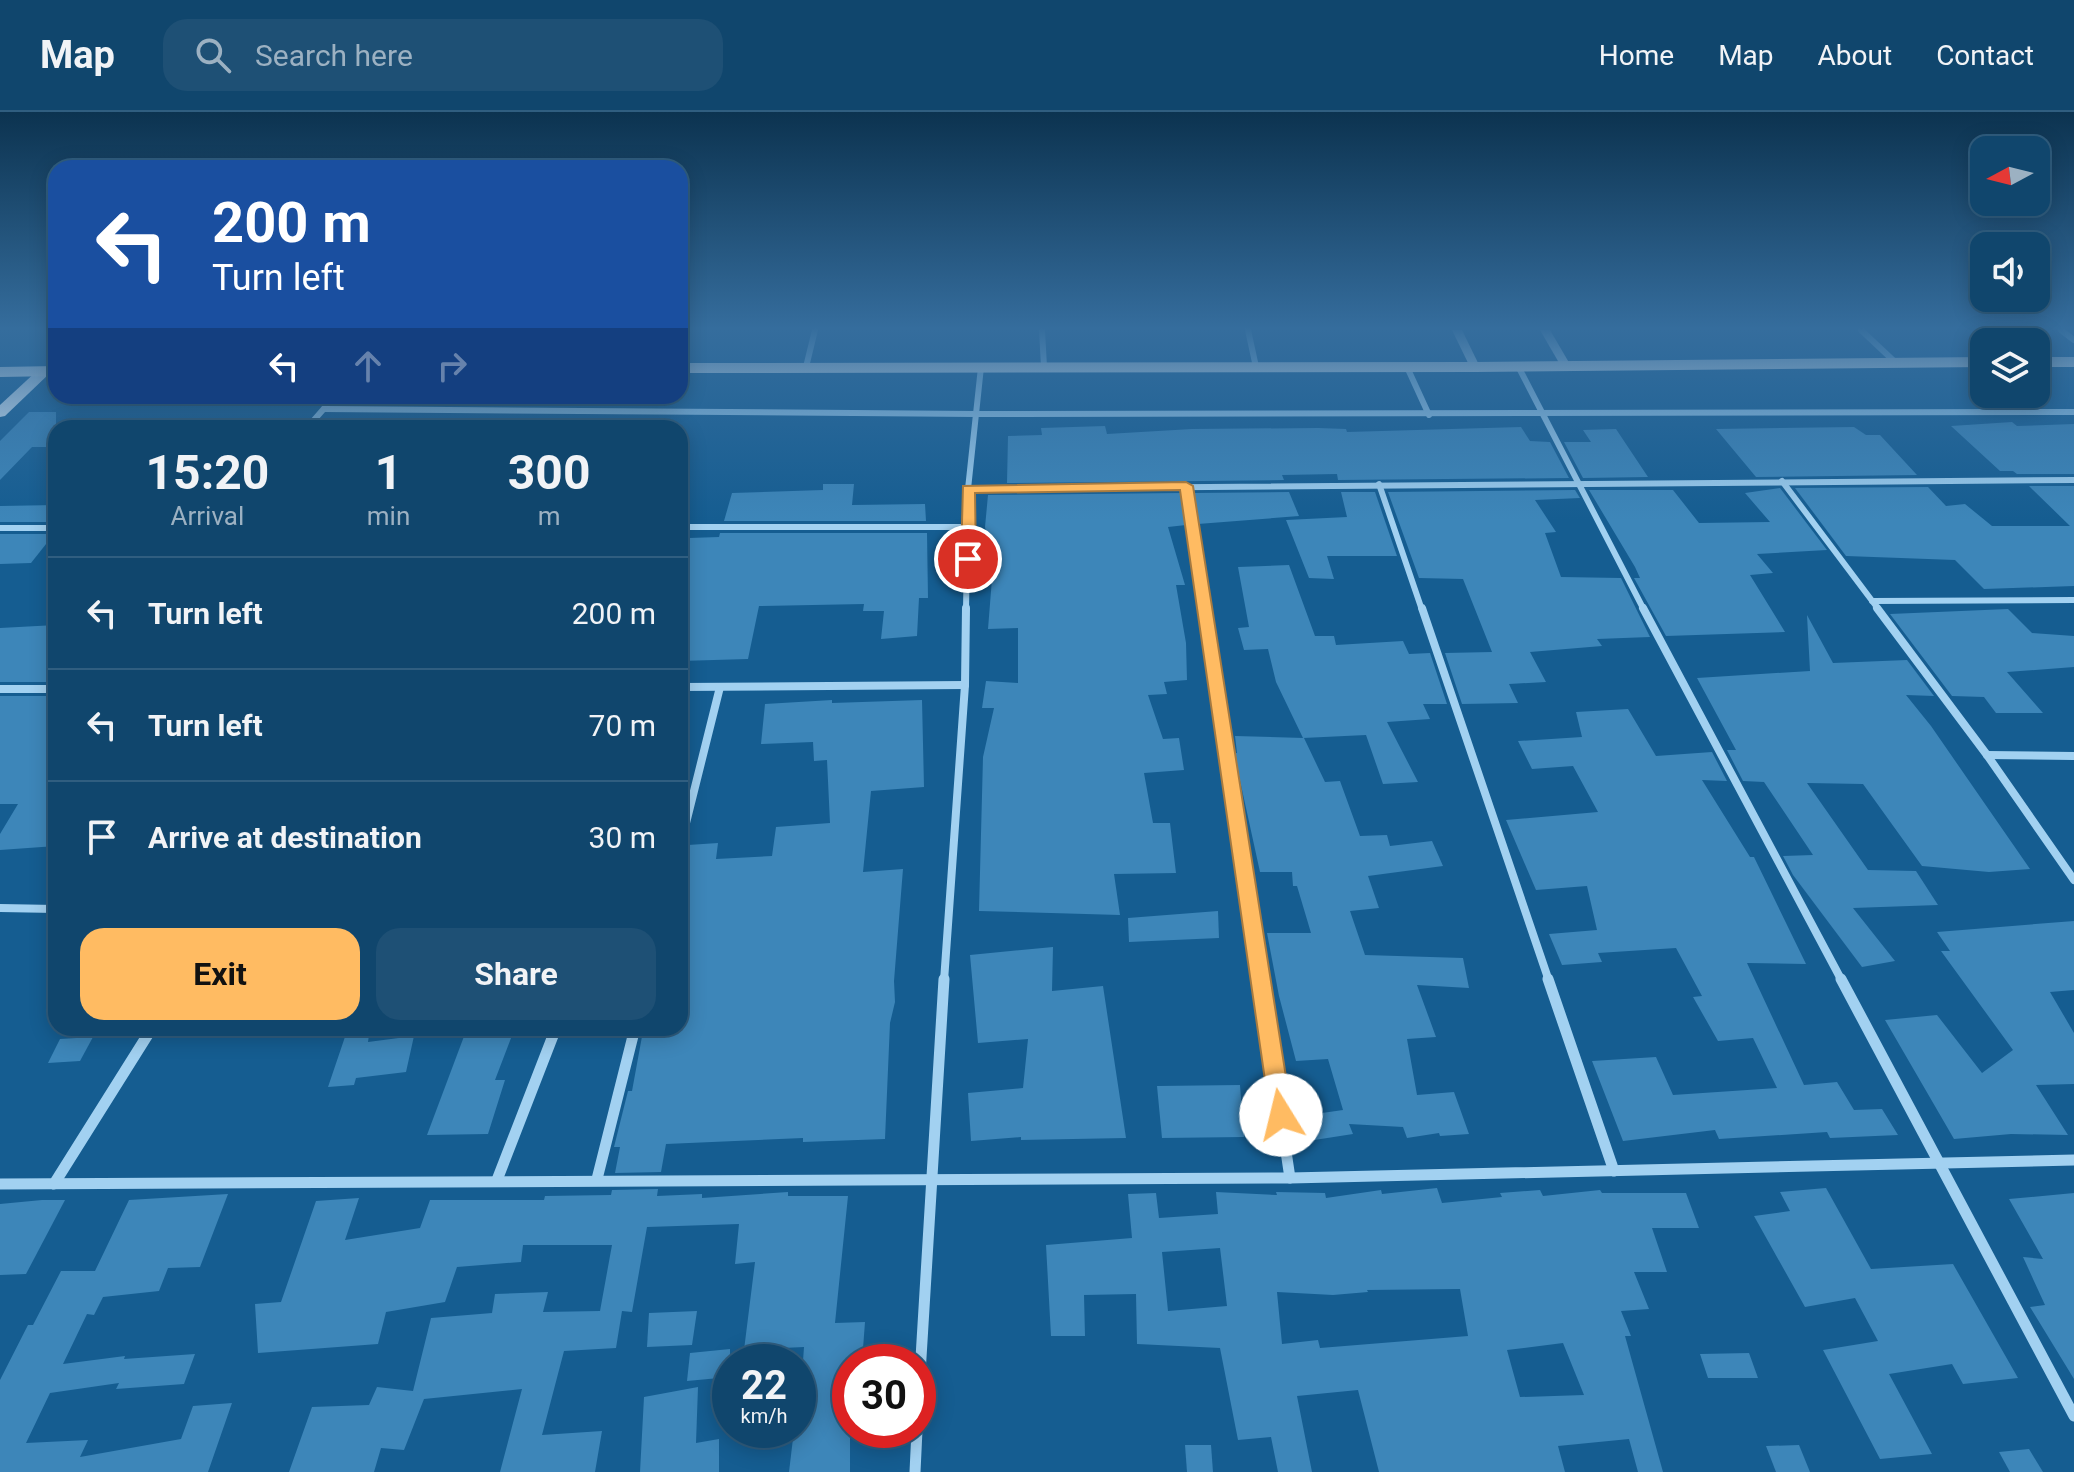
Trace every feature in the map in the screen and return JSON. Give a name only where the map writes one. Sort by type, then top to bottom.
[{"type":"main road","points":[[0,413],[24,393]]},
{"type":"street","points":[[921,1344],[965,685],[968,489],[978,393]]},
{"type":"street","points":[[1419,393],[1429,415]]},
{"type":"street","points":[[1531,393],[1575,481],[2074,1416]]},
{"type":"street","points":[[314,420],[328,404]]},
{"type":"street","points":[[324,409],[1429,415],[2074,412]]},
{"type":"street","points":[[968,489],[1575,481],[2074,480]]},
{"type":"street","points":[[1782,481],[1987,755],[2074,880]]},
{"type":"street","points":[[1379,484],[1614,1171]]},
{"type":"street","points":[[1186,486],[1290,1178]]},
{"type":"street","points":[[688,527],[969,527]]},
{"type":"street","points":[[0,528],[48,528]]},
{"type":"street","points":[[1872,601],[2074,600]]},
{"type":"street","points":[[688,687],[965,685]]},
{"type":"street","points":[[688,815],[720,687]]},
{"type":"street","points":[[0,689],[48,689]]},
{"type":"street","points":[[1987,755],[2074,756]]},
{"type":"street","points":[[0,908],[48,909]]},
{"type":"street","points":[[54,1184],[147,1036]]},
{"type":"street","points":[[497,1180],[553,1036]]},
{"type":"street","points":[[597,1179],[633,1036]]},
{"type":"street","points":[[0,1184],[1290,1178],[2074,1160]]},
{"type":"street","points":[[915,1472],[916,1448]]},
{"type":"building","points":[[29,412],[56,412],[56,420],[48,420],[48,447],[32,447],[0,480],[0,441]]},
{"type":"building","points":[[2012,422],[2017,426],[2074,424],[2074,474],[2000,471],[1951,426]]},
{"type":"building","points":[[1105,426],[1107,434],[1192,429],[1318,428],[1346,429],[1347,432],[1521,427],[1530,441],[1550,442],[1569,478],[1338,480],[1337,474],[1282,475],[1284,480],[1007,483],[1008,436],[1042,435],[1041,428]]},
{"type":"building","points":[[1854,427],[1866,435],[1880,435],[1917,475],[1756,477],[1716,429]]},
{"type":"building","points":[[1616,429],[1648,477],[1583,478],[1564,442],[1591,442],[1583,430]]},
{"type":"building","points":[[823,484],[854,484],[852,505],[925,504],[926,521],[724,521],[732,493],[823,490]]},
{"type":"building","points":[[2029,486],[2074,486],[2074,586],[1984,589],[1955,560],[1846,556],[1795,488],[1928,487],[1946,506],[1965,504],[1992,526],[2070,526]]},
{"type":"building","points":[[1780,488],[1827,550],[1757,554],[1773,573],[1750,575],[1785,632],[1666,636],[1634,578],[1640,578],[1635,567],[1589,490],[1673,490],[1699,523],[1770,522],[1745,493]]},
{"type":"building","points":[[1575,490],[1580,498],[1535,500],[1556,532],[1545,533],[1561,577],[1621,578],[1650,637],[1597,639],[1602,646],[1530,652],[1546,682],[1509,684],[1518,703],[1462,704],[1445,653],[1492,652],[1463,579],[1419,578],[1388,492]]},
{"type":"building","points":[[1289,492],[1299,516],[1198,524],[1193,493]]},
{"type":"building","points":[[1341,492],[1375,492],[1397,556],[1327,556],[1334,579],[1309,578],[1286,520],[1347,517]]},
{"type":"building","points":[[1181,493],[1186,525],[1168,527],[1185,585],[1176,585],[1186,643],[1187,680],[1164,682],[1167,694],[1148,695],[1163,739],[1179,738],[1184,770],[1144,773],[1153,823],[1170,823],[1176,873],[1114,874],[1120,915],[979,911],[983,757],[994,708],[982,708],[986,681],[1018,683],[1018,628],[988,629],[993,566],[985,527],[988,495]]},
{"type":"building","points":[[48,505],[48,522],[0,522],[0,506]]},
{"type":"building","points":[[720,533],[927,533],[928,598],[919,598],[917,636],[881,639],[884,611],[863,611],[864,604],[759,606],[748,659],[688,661],[689,538],[719,537]]},
{"type":"building","points":[[0,534],[48,534],[48,542],[31,563],[0,564]]},
{"type":"building","points":[[1289,565],[1315,636],[1334,636],[1336,645],[1403,641],[1409,654],[1430,653],[1447,704],[1423,704],[1430,719],[1387,722],[1418,782],[1383,784],[1366,735],[1303,738],[1276,682],[1268,649],[1244,650],[1238,628],[1249,627],[1238,567]]},
{"type":"building","points":[[2008,609],[2032,633],[2074,636],[2074,667],[2007,672],[2043,713],[1996,713],[1984,697],[1952,696],[1890,614]]},
{"type":"building","points":[[1807,615],[1833,663],[1907,660],[1934,696],[1906,695],[2030,869],[1989,872],[1922,866],[1863,784],[1807,783],[1868,870],[1916,871],[1938,905],[1853,908],[1895,961],[1862,967],[1793,875],[1783,856],[1813,855],[1764,782],[1743,781],[1727,750],[1736,750],[1697,678],[1810,671]]},
{"type":"building","points":[[48,625],[48,682],[0,682],[0,628]]},
{"type":"building","points":[[0,696],[48,696],[48,847],[0,850],[0,834],[18,804],[0,804]]},
{"type":"building","points":[[922,700],[924,787],[871,791],[863,872],[903,869],[895,1002],[890,1023],[885,1139],[803,1142],[803,1138],[666,1144],[661,1172],[615,1173],[620,1147],[614,1147],[628,1091],[632,1091],[642,1036],[688,1036],[688,845],[718,843],[716,859],[772,856],[776,827],[830,823],[827,760],[814,761],[813,742],[761,744],[765,704]]},
{"type":"building","points":[[1628,709],[1656,756],[1712,752],[1727,781],[1702,780],[1750,857],[1754,857],[1806,964],[1747,963],[1804,1085],[1837,1082],[1854,1110],[1882,1109],[1898,1135],[1830,1138],[1827,1132],[1719,1139],[1715,1130],[1623,1141],[1592,1061],[1656,1057],[1673,1095],[1777,1088],[1753,1038],[1718,1041],[1693,997],[1702,996],[1676,948],[1598,953],[1602,962],[1562,965],[1549,934],[1597,930],[1587,886],[1536,890],[1506,820],[1598,812],[1573,766],[1532,769],[1518,741],[1582,737],[1576,712]]},
{"type":"building","points":[[1235,736],[1304,738],[1325,782],[1340,781],[1360,836],[1387,835],[1390,846],[1432,841],[1443,866],[1368,876],[1379,908],[1350,911],[1365,955],[1463,958],[1469,988],[1417,985],[1436,1037],[1407,1039],[1417,1095],[1454,1092],[1469,1134],[1440,1136],[1439,1133],[1407,1138],[1403,1127],[1349,1124],[1353,1134],[1308,1141],[1301,1116],[1343,1110],[1328,1059],[1296,1061],[1267,933],[1311,933],[1297,886],[1293,886],[1292,872],[1260,872],[1234,753],[1237,753]]},
{"type":"building","points":[[1218,911],[1219,938],[1129,942],[1128,918]]},
{"type":"building","points":[[2074,921],[2074,990],[2050,992],[2074,1033],[2074,1084],[2036,1085],[2068,1135],[2011,1134],[1954,1139],[1885,1020],[1937,1015],[1982,1073],[2013,1050],[1941,951],[1950,951],[1937,932]]},
{"type":"building","points":[[1053,947],[1052,991],[1103,986],[1126,1138],[1021,1140],[1021,1137],[971,1141],[968,1093],[1023,1088],[1028,1039],[978,1043],[970,955]]},
{"type":"building","points":[[345,1036],[369,1036],[368,1042],[414,1036],[406,1072],[356,1078],[354,1085],[328,1087]]},
{"type":"building","points":[[464,1036],[512,1036],[495,1080],[505,1080],[488,1134],[427,1135]]},
{"type":"building","points":[[93,1037],[80,1061],[48,1063],[60,1039]]},
{"type":"building","points":[[1240,1085],[1244,1137],[1162,1138],[1157,1086]]},
{"type":"building","points":[[1437,1188],[1442,1203],[1540,1190],[1543,1196],[1600,1190],[1602,1193],[1686,1193],[1699,1228],[1652,1228],[1667,1272],[1634,1272],[1649,1309],[1621,1311],[1631,1336],[1625,1336],[1663,1472],[1638,1472],[1629,1439],[1558,1446],[1565,1472],[1379,1472],[1358,1390],[1297,1396],[1312,1472],[1278,1472],[1271,1437],[1238,1440],[1220,1348],[1137,1344],[1136,1294],[1084,1295],[1085,1336],[1051,1336],[1046,1245],[1132,1238],[1128,1194],[1156,1193],[1159,1218],[1218,1214],[1216,1192],[1277,1195],[1276,1192],[1325,1193],[1326,1198],[1381,1190],[1382,1194]],"holes":[[[1220,1248],[1227,1306],[1168,1311],[1162,1252]],[[1460,1289],[1468,1336],[1320,1348],[1318,1340],[1282,1344],[1277,1292],[1333,1295],[1367,1290]],[[1563,1343],[1584,1395],[1520,1397],[1507,1350]]]},
{"type":"building","points":[[1826,1188],[1871,1269],[1953,1264],[2018,1378],[1963,1384],[1952,1364],[1889,1374],[1932,1454],[1880,1459],[1823,1350],[1878,1341],[1855,1298],[1805,1307],[1754,1216],[1790,1211],[1780,1192]]},
{"type":"building","points":[[658,1189],[657,1196],[702,1194],[702,1198],[788,1192],[788,1196],[848,1196],[835,1323],[865,1322],[863,1344],[832,1344],[832,1448],[850,1448],[850,1472],[789,1472],[792,1448],[816,1448],[816,1344],[745,1344],[755,1262],[735,1264],[739,1224],[647,1227],[632,1312],[622,1311],[616,1348],[564,1351],[542,1435],[602,1431],[595,1472],[500,1472],[522,1389],[424,1399],[404,1450],[381,1448],[374,1472],[289,1472],[312,1407],[369,1405],[377,1387],[413,1391],[431,1318],[492,1313],[495,1294],[548,1292],[543,1312],[600,1311],[612,1245],[523,1245],[521,1262],[457,1267],[445,1302],[386,1312],[378,1344],[258,1353],[255,1304],[281,1302],[316,1201],[359,1198],[345,1240],[420,1228],[430,1200],[544,1200],[545,1196],[611,1195],[612,1190]]},
{"type":"building","points":[[2074,1193],[2074,1379],[2030,1307],[2045,1305],[2023,1257],[2043,1259],[2009,1199]]},
{"type":"building","points":[[228,1194],[200,1267],[168,1268],[159,1291],[103,1297],[94,1315],[87,1314],[63,1364],[125,1356],[124,1359],[195,1354],[184,1384],[116,1389],[119,1383],[50,1393],[26,1443],[88,1440],[80,1457],[181,1439],[193,1406],[232,1403],[208,1472],[0,1472],[0,1380],[28,1325],[33,1325],[61,1271],[95,1271],[129,1200]]},
{"type":"building","points":[[65,1200],[26,1274],[0,1275],[0,1204]]},
{"type":"building","points":[[697,1311],[692,1345],[647,1347],[649,1313]]},
{"type":"building","points":[[712,1351],[712,1379],[687,1381],[690,1353]]},
{"type":"building","points":[[1749,1353],[1758,1378],[1708,1378],[1700,1354]]},
{"type":"building","points":[[698,1387],[696,1443],[712,1440],[712,1448],[719,1448],[719,1472],[640,1472],[644,1397]]},
{"type":"building","points":[[1185,1445],[1211,1445],[1213,1472],[1187,1472]]},
{"type":"building","points":[[1799,1445],[1810,1472],[1776,1472],[1766,1446]]},
{"type":"building","points":[[2029,1449],[2043,1472],[2010,1472],[1999,1452]]},
{"type":"route","points":[[968,559],[968,489],[1186,486],[1281,1115]]}]
